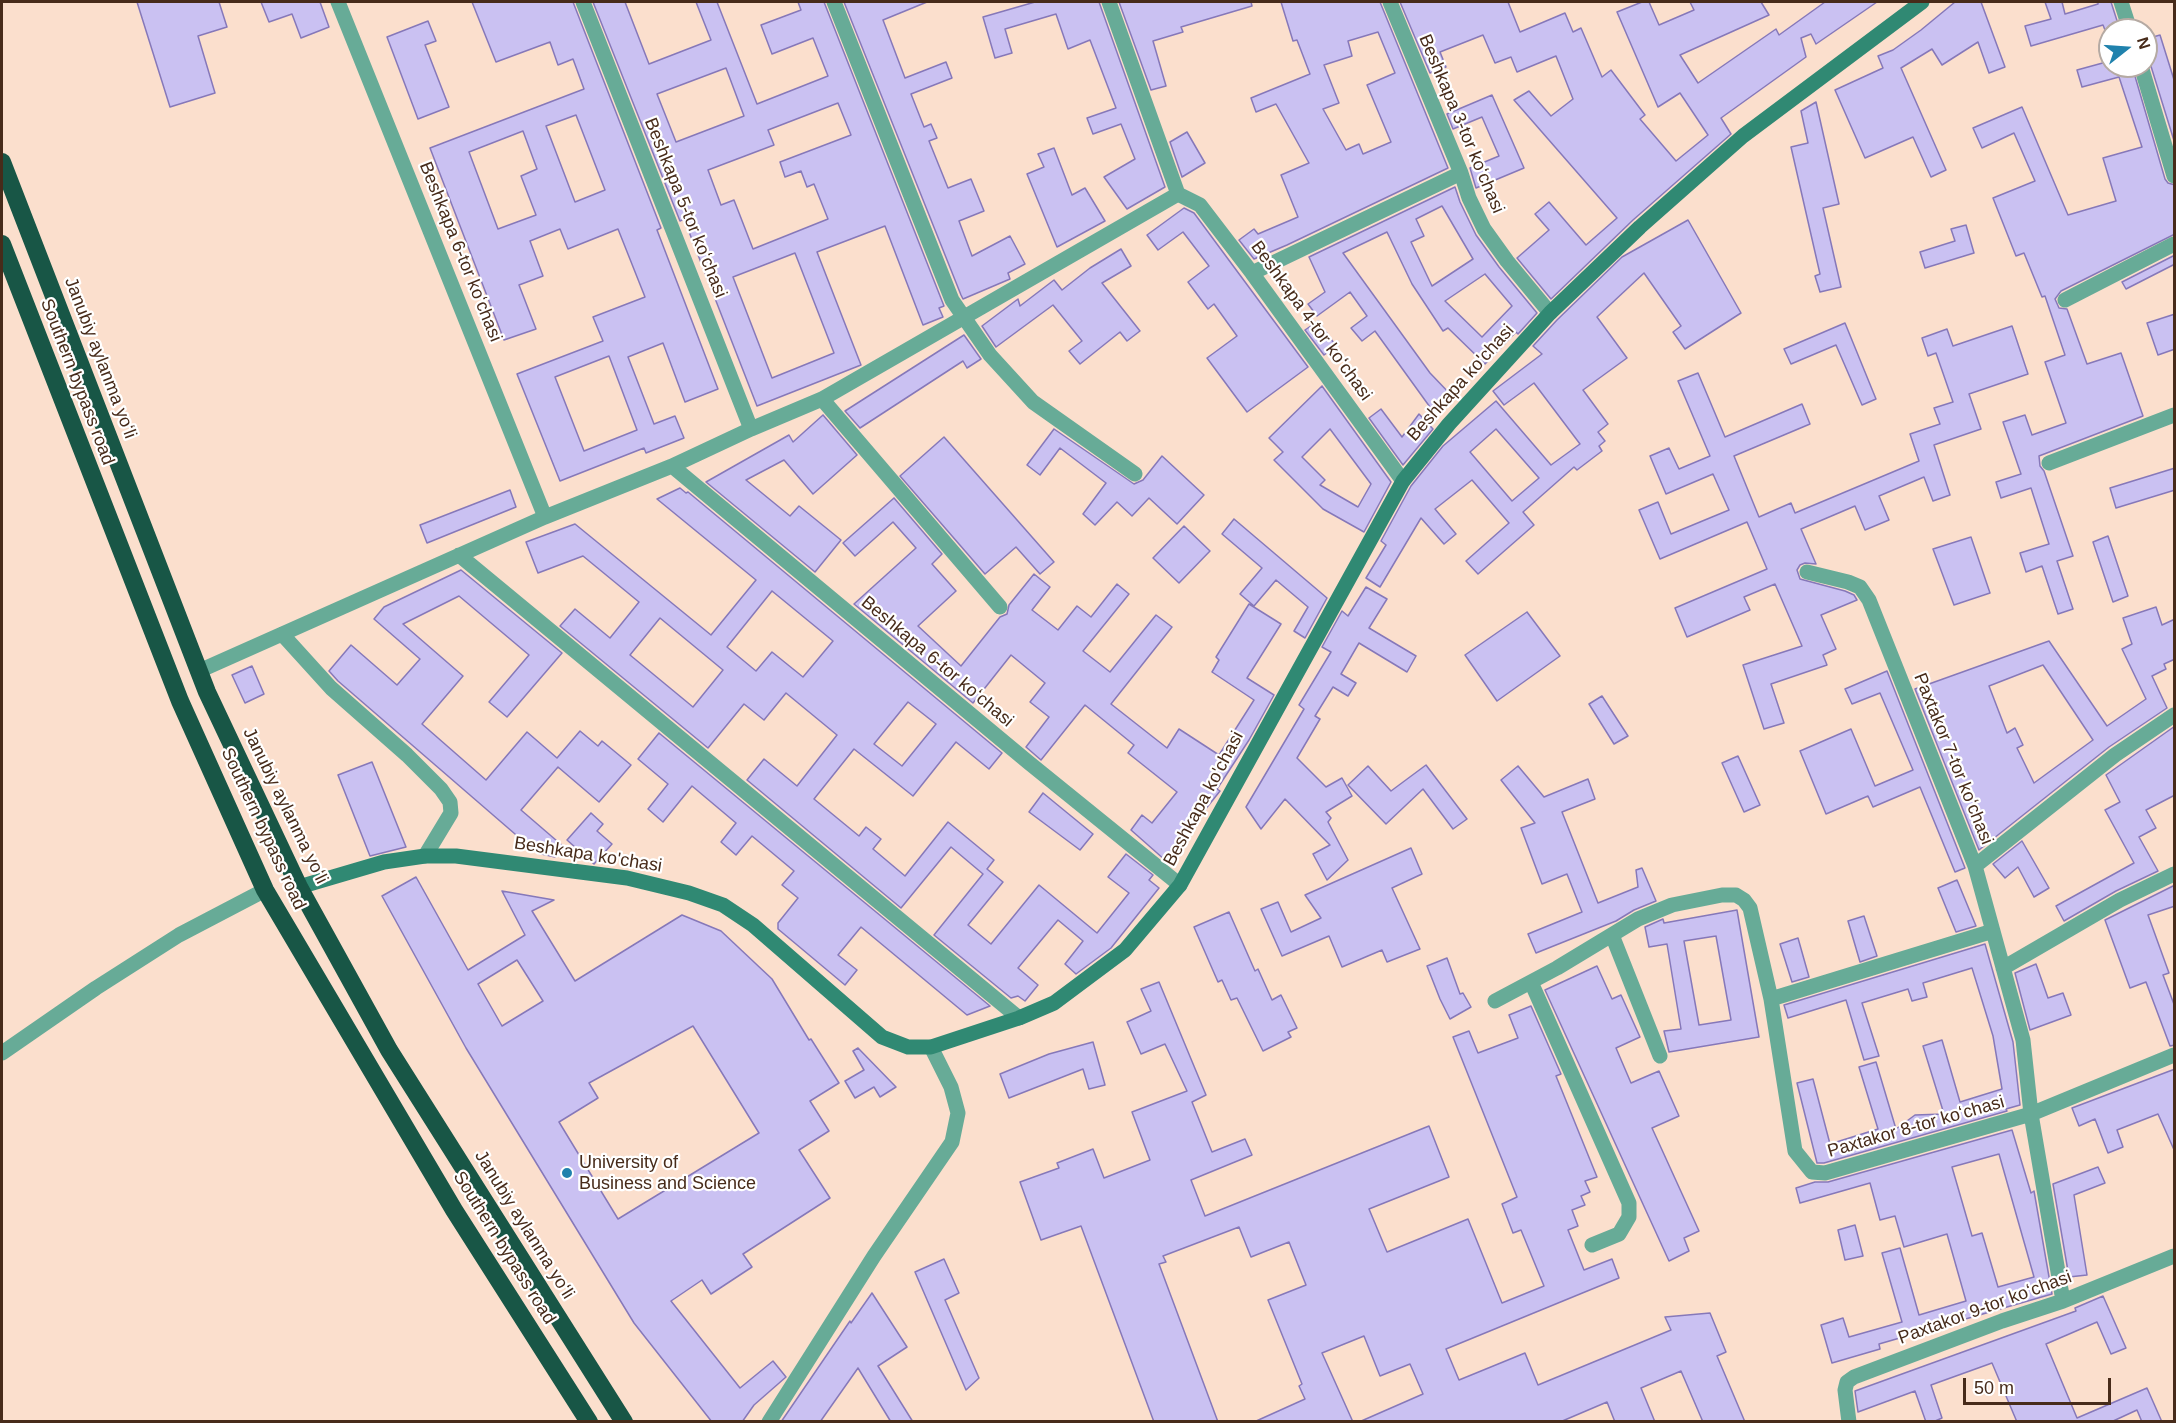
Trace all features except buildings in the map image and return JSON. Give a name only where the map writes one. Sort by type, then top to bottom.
[{"type":"highway","name":"Janubiy aylanma yoʻli","points":[[2,162],[207,692],[299,887],[389,1050],[624,1422]]},
{"type":"highway","name":"Southern bypass road","points":[[2,244],[180,701],[265,890],[454,1210],[589,1422]]},
{"type":"street","name":"Beshkapa 6-tor koʻchasi","points":[[339,2],[545,518]]},
{"type":"street","name":"Beshkapa 5-tor koʻchasi","points":[[584,2],[751,429]]},
{"type":"street","points":[[834,2],[952,300],[990,355],[1034,402],[1135,474]]},
{"type":"street","points":[[199,670],[822,399],[1178,194],[1109,2]]},
{"type":"street","name":"Beshkapa 3-tor koʻchasi","points":[[1390,2],[1461,173],[1469,198],[1484,229],[1550,313]]},
{"type":"street","name":"Beshkapa ko'chasi","points":[[299,887],[384,862],[425,856],[456,856],[627,878],[689,892],[723,905],[753,925],[882,1037],[908,1047],[931,1047],[1018,1018],[1054,1003],[1125,950],[1180,885],[1403,481],[1456,416],[1550,313],[1640,227],[1743,136],[1922,2]]},
{"type":"street","points":[[2121,2],[2126,18]]},
{"type":"street","points":[[2145,78],[2175,176]]},
{"type":"street","points":[[1252,273],[1461,173]]},
{"type":"street","name":"Beshkapa 4-tor koʻchasi","points":[[1178,194],[1200,205],[1403,481]]},
{"type":"street","points":[[2064,300],[2175,244]]},
{"type":"street","points":[[822,399],[1000,607]]},
{"type":"street","points":[[2049,463],[2175,415]]},
{"type":"street","name":"Beshkapa 6-tor koʻchasi","points":[[672,466],[1018,755],[1180,885]]},
{"type":"street","points":[[459,555],[1018,1018]]},
{"type":"street","name":"Paxtakor 7-tor koʻchasi","points":[[1807,572],[1854,584],[1860,587],[1869,600],[1975,866],[2115,755],[2175,715]]},
{"type":"street","points":[[282,634],[331,688],[407,755],[441,789],[450,802],[451,813],[425,856]]},
{"type":"street","name":"Paxtakor 8-tor koʻchasi","points":[[1975,866],[2023,1040],[2031,1114]]},
{"type":"street","points":[[2003,968],[2120,900],[2175,874]]},
{"type":"street","points":[[2,1053],[96,988],[179,935],[265,890]]},
{"type":"street","name":"Paxtakor 8-tor koʻchasi","points":[[1495,1001],[1638,919],[1672,905],[1722,895],[1736,895],[1750,908],[1772,999],[1795,1151],[1812,1172],[1825,1173],[2031,1114],[2175,1055]]},
{"type":"street","points":[[1772,999],[1993,931]]},
{"type":"street","points":[[1612,935],[1660,1056]]},
{"type":"street","points":[[1531,982],[1629,1203],[1629,1217],[1619,1234],[1592,1245]]},
{"type":"street","points":[[769,1422],[874,1256],[952,1142],[958,1113],[951,1087],[931,1047]]},
{"type":"street","points":[[2031,1114],[2064,1301]]},
{"type":"street","name":"Paxtakor 9-tor koʻchasi","points":[[1849,1422],[1845,1390],[1847,1382],[1854,1377],[2002,1321],[2064,1301],[2175,1256]]},
{"type":"place","name":"University of Business and Science","points":[[567,1173]]}]
